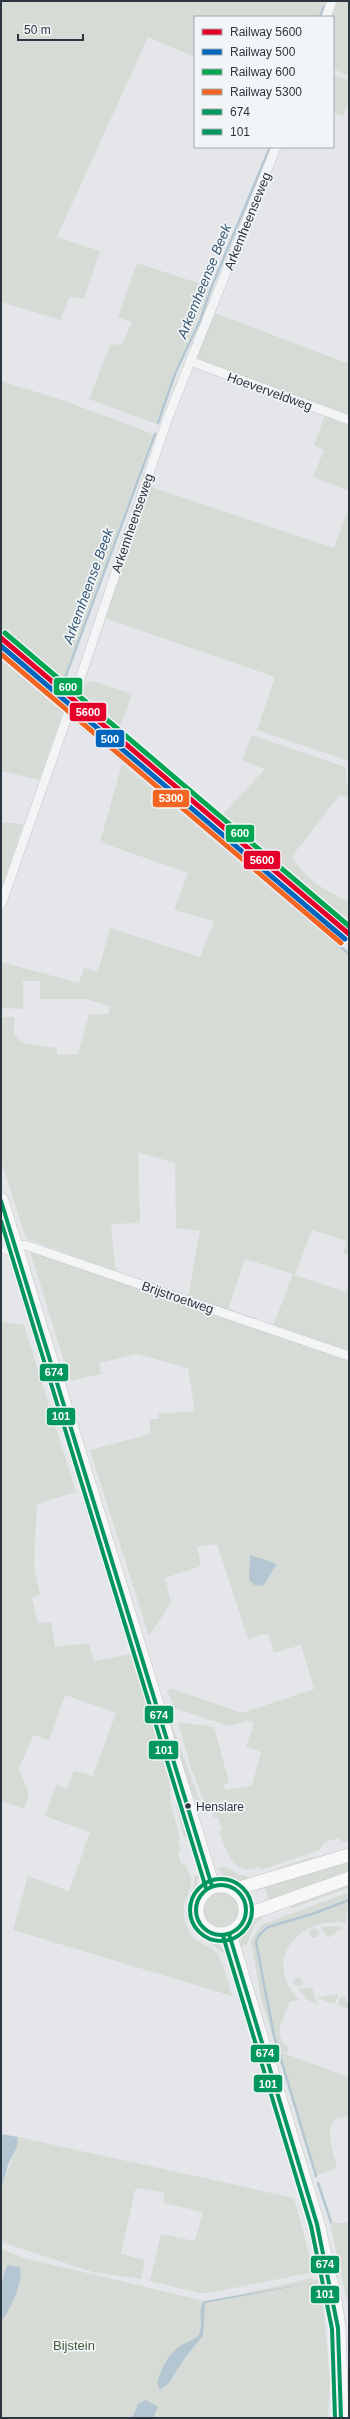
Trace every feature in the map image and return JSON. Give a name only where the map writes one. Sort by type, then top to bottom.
[{"type":"main road","points":[[1,1201],[11,1248],[212,1886]]},
{"type":"main road","points":[[225,1885],[236,1889],[244,1901],[246,1916],[240,1927],[229,1934],[218,1935],[207,1931],[200,1923],[196,1912],[197,1901],[203,1892],[212,1886],[225,1885]]},
{"type":"main road","points":[[229,1934],[317,2224],[334,2300],[338,2328],[341,2418]]},
{"type":"street","points":[[326,16],[332,1]]},
{"type":"street","name":"Arkemheenseweg","points":[[1,905],[73,700],[165,426],[276,148]]},
{"type":"street","name":"Hoeverveldweg","points":[[190,361],[349,420]]},
{"type":"street","name":"Brijstroetweg","points":[[11,1248],[25,1245],[349,1356]]},
{"type":"street","points":[[236,1889],[349,1855]]},
{"type":"street","points":[[246,1916],[349,1878]]},
{"type":"green space","points":[[1,1],[325,1],[319,16],[194,16],[194,57],[148,37],[57,237],[100,251],[84,299],[69,297],[61,320],[1,302]]},
{"type":"green space","points":[[338,1],[349,1],[349,76],[334,69],[334,16],[332,16]]},
{"type":"green space","points":[[334,74],[349,81],[349,102],[343,116],[334,112]]},
{"type":"green space","points":[[137,263],[210,287],[156,424],[89,399],[110,345],[122,344],[132,322],[118,317]]},
{"type":"green space","points":[[215,313],[349,364],[349,417],[200,361],[197,356]]},
{"type":"green space","points":[[1,381],[62,400],[153,434],[59,691],[1,643]]},
{"type":"green space","points":[[325,415],[349,424],[349,491],[313,477],[324,450],[314,445]]},
{"type":"green space","points":[[148,486],[334,548],[349,506],[349,761],[257,730],[275,677],[102,617]]},
{"type":"green space","points":[[1,657],[63,711],[39,780],[1,771]]},
{"type":"green space","points":[[94,681],[132,694],[120,727],[79,693],[83,684]]},
{"type":"green space","points":[[252,735],[345,767],[349,798],[340,795],[292,856],[303,872],[316,884],[349,902],[349,921],[223,814],[265,769],[242,760]]},
{"type":"green space","points":[[122,764],[349,956],[349,1255],[343,1253],[347,1241],[312,1230],[295,1275],[346,1292],[349,1284],[349,1351],[273,1326],[293,1274],[245,1259],[228,1310],[188,1297],[200,1231],[176,1228],[175,1163],[138,1152],[140,1223],[111,1224],[116,1272],[28,1239],[25,1236],[1,1160],[1,1017],[14,1017],[14,1034],[22,1043],[56,1048],[58,1055],[78,1054],[89,1014],[108,1014],[110,1006],[85,999],[40,999],[40,981],[23,981],[23,1009],[1,1008],[1,962],[79,983],[84,968],[98,972],[110,928],[200,957],[214,921],[174,910],[188,873],[100,842]]},
{"type":"green space","points":[[1,822],[23,824],[1,890]]},
{"type":"green space","points":[[30,1251],[349,1361],[349,1842],[342,1843],[339,1838],[325,1842],[319,1850],[260,1870],[259,1867],[243,1869],[232,1860],[228,1854],[219,1831],[223,1830],[218,1817],[214,1818],[211,1808],[207,1809],[191,1768],[178,1722],[214,1727],[229,1782],[223,1785],[226,1790],[252,1786],[261,1752],[246,1747],[254,1723],[248,1721],[229,1726],[174,1708],[167,1690],[173,1689],[242,1713],[314,1689],[301,1645],[274,1653],[268,1633],[248,1639],[217,1544],[197,1547],[201,1566],[165,1578],[171,1603],[149,1636],[90,1450],[150,1434],[150,1419],[159,1419],[158,1414],[195,1411],[188,1368],[137,1354],[99,1363],[101,1374],[70,1381]]},
{"type":"green space","points":[[1,1322],[24,1325],[76,1492],[37,1504],[34,1566],[40,1594],[32,1598],[38,1623],[51,1622],[55,1647],[89,1643],[94,1661],[131,1654],[169,1775],[171,1805],[180,1839],[178,1839],[181,1851],[178,1852],[181,1865],[185,1864],[191,1879],[191,1885],[184,1905],[184,1918],[190,1933],[194,1938],[211,1948],[218,1955],[232,1996],[13,1930],[28,1876],[69,1891],[90,1832],[45,1816],[56,1785],[67,1788],[74,1771],[93,1776],[116,1713],[65,1695],[49,1740],[33,1735],[19,1769],[29,1795],[24,1809],[1,1801]]},
{"type":"green space","points":[[171,1722],[200,1802],[198,1804],[187,1781],[169,1725]]},
{"type":"green space","points":[[175,1804],[181,1807],[188,1837],[184,1837]]},
{"type":"green space","points":[[315,1856],[308,1863],[303,1865],[278,1868]]},
{"type":"green space","points":[[349,1858],[349,1875],[270,1904],[264,1885]]},
{"type":"green space","points":[[226,1867],[238,1874],[253,1878],[234,1883],[224,1878],[218,1868]]},
{"type":"green space","points":[[198,1875],[198,1887],[192,1908],[193,1920],[196,1926],[204,1934],[218,1943],[225,1952],[221,1952],[196,1932],[187,1920],[187,1902],[193,1886],[194,1876]]},
{"type":"green space","points":[[349,1881],[349,1888],[290,1909],[294,1902]]},
{"type":"green space","points":[[217,1891],[225,1891],[232,1894],[237,1899],[240,1910],[237,1921],[232,1926],[225,1929],[217,1929],[210,1926],[205,1921],[202,1914],[202,1906],[205,1899],[210,1894]]},
{"type":"green space","points":[[349,1892],[346,1923],[329,1923],[313,1927],[300,1934],[290,1944],[285,1957],[284,1971],[288,1985],[299,2000],[290,2002],[280,2026],[281,2038],[289,2047],[287,2053],[283,2053],[349,2077],[349,2116],[335,2119],[330,2130],[331,2143],[337,2168],[315,2176],[261,1998],[251,1941],[261,1925]]},
{"type":"green space","points":[[266,1914],[255,1924],[247,1944],[241,1947],[241,1935],[246,1926],[255,1918]]},
{"type":"green space","points":[[320,1927],[343,1927],[328,1938]]},
{"type":"green space","points":[[314,1928],[319,1933],[314,1938],[309,1933]]},
{"type":"green space","points":[[298,1977],[303,1982],[298,1987],[293,1982]]},
{"type":"green space","points":[[312,1987],[315,1999],[317,2001],[316,2004],[308,2000],[298,1989]]},
{"type":"green space","points":[[338,1994],[335,2004],[316,1998]]},
{"type":"green space","points":[[347,1996],[345,1998],[346,2002],[349,2002],[349,2009],[338,2005],[340,1997]]},
{"type":"green space","points":[[18,2137],[294,2198],[314,2272],[209,2293],[200,2293],[150,2281],[161,2234],[195,2241],[203,2212],[164,2203],[164,2193],[139,2188],[135,2190],[121,2254],[145,2260],[141,2279],[93,2272],[1,2242],[2,2188]]},
{"type":"green space","points":[[330,2223],[349,2223],[348,2303],[347,2301]]},
{"type":"green space","name":"Bijstein","points":[[1,2249],[24,2258],[204,2301],[202,2303],[312,2278],[321,2282],[330,2379],[328,2418],[1,2418]]},
{"type":"water","points":[[250,1555],[277,1564],[263,1586],[254,1585],[249,1580]]},
{"type":"water","points":[[1,2134],[18,2137],[17,2147],[8,2165],[1,2190]]},
{"type":"water","points":[[8,2265],[19,2267],[21,2272],[16,2295],[1,2321],[2,2283],[5,2270]]},
{"type":"water","points":[[317,2282],[205,2303],[203,2336],[187,2355],[168,2384],[160,2390],[157,2383],[163,2367],[172,2353],[199,2334],[201,2326],[201,2309],[204,2301]]},
{"type":"water","points":[[146,2400],[158,2407],[153,2418],[132,2418],[138,2404]]},
{"type":"waterway","name":"Arkemheense Beek","points":[[320,16],[324,6]]},
{"type":"waterway","name":"Arkemheense Beek","points":[[158,423],[175,374],[200,320],[212,286],[270,148]]},
{"type":"waterway","name":"Arkemheense Beek","points":[[65,678],[155,434]]},
{"type":"waterway","name":"Arkemheense Beek","points":[[56,702],[60,708]]},
{"type":"waterway","points":[[75,721],[349,954]]},
{"type":"waterway","points":[[316,2176],[274,2036],[256,1942],[259,1935],[268,1927],[312,1914],[349,1900]]},
{"type":"waterway","points":[[318,2183],[331,2222]]},
{"type":"rail line","name":"600","points":[[5,633],[349,926]]},
{"type":"rail line","name":"5600","points":[[1,638],[349,934]]},
{"type":"rail line","name":"500","points":[[1,646],[345,939]]},
{"type":"rail line","name":"5300","points":[[1,654],[341,943]]},
{"type":"transit line","name":"674","points":[[1,1201],[212,1886]]},
{"type":"transit line","name":"101","points":[[1,1221],[206,1888]]},
{"type":"transit line","name":"101","points":[[221,1879],[233,1881],[243,1888],[250,1898],[252,1910],[250,1922],[243,1932],[233,1939],[221,1941],[209,1939],[199,1932],[192,1922],[190,1910],[192,1898],[199,1888],[209,1881],[221,1879]]},
{"type":"transit line","name":"674","points":[[216,1885],[226,1885],[239,1892],[246,1905],[246,1910],[246,1915],[239,1928],[226,1935],[216,1935],[207,1931],[200,1924],[196,1915],[196,1905],[200,1896],[207,1889],[216,1885]]},
{"type":"transit line","name":"674","points":[[229,1934],[317,2224],[338,2328],[341,2418]]},
{"type":"transit line","name":"101","points":[[223,1936],[311,2226],[332,2329],[335,2418]]},
{"type":"place","name":"Henslare","points":[[188,1806]]}]
